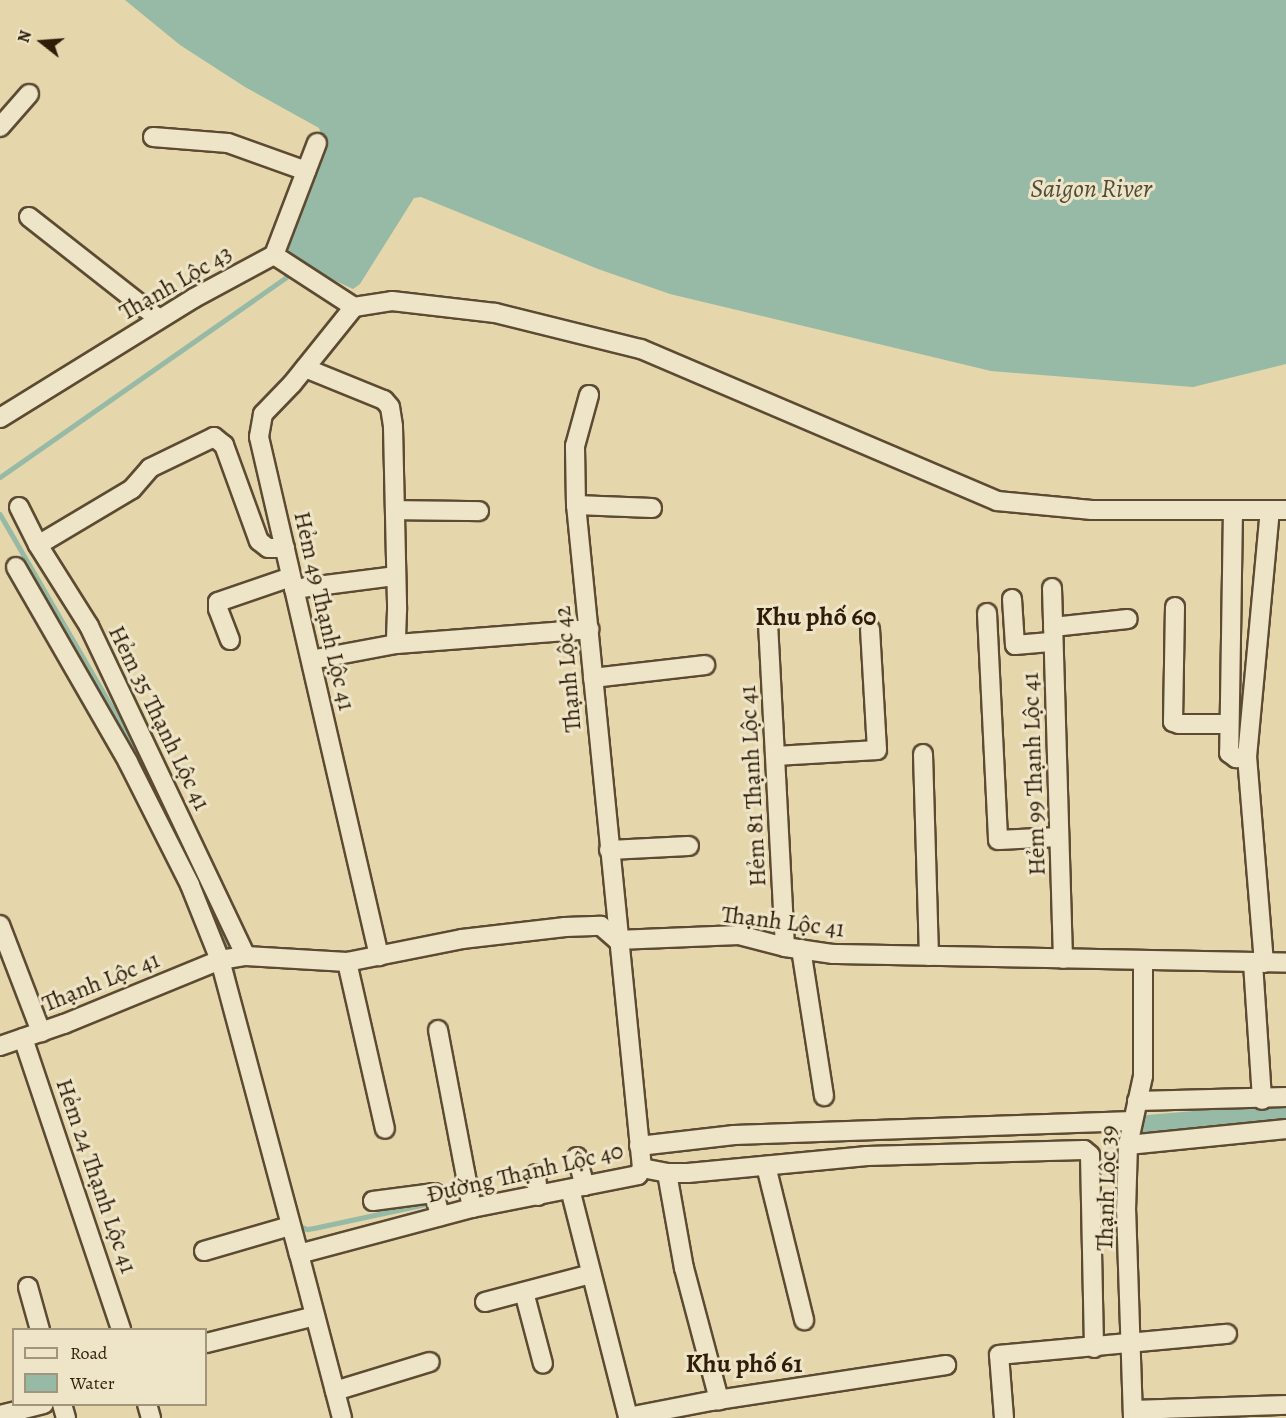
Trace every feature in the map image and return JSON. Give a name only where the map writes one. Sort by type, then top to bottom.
[{"type":"street","points":[[0,127],[29,94]]},
{"type":"street","points":[[153,137],[228,143],[306,171]]},
{"type":"street","points":[[317,143],[274,255],[354,307],[392,301],[495,313],[641,349],[997,501],[1092,510],[1278,510],[1247,757],[1259,963],[1262,1100]]},
{"type":"street","points":[[29,217],[159,319]]},
{"type":"street","name":"Thạnh Lộc 43","points":[[0,418],[159,319],[274,255]]},
{"type":"street","name":"Hẻm 49 Thạnh Lộc 41","points":[[354,307],[263,414],[259,437],[380,956]]},
{"type":"street","points":[[304,368],[388,403],[393,427],[396,644]]},
{"type":"street","name":"Thạnh Lộc 42","points":[[589,395],[575,446],[576,506],[617,940]]},
{"type":"street","points":[[38,544],[132,489],[150,468],[214,437],[224,445],[259,541],[268,548],[285,548]]},
{"type":"street","points":[[576,506],[651,508]]},
{"type":"street","name":"Hẻm 35 Thạnh Lộc 41","points":[[19,507],[38,544],[89,626],[246,956]]},
{"type":"street","points":[[394,510],[479,512]]},
{"type":"street","points":[[1233,510],[1229,753],[1236,758],[1247,757]]},
{"type":"street","points":[[16,567],[128,762],[190,885],[220,960],[342,1418]]},
{"type":"street","points":[[230,640],[218,609],[218,602],[293,583],[396,576]]},
{"type":"street","name":"Hẻm 99 Thạnh Lộc 41","points":[[1052,588],[1064,959]]},
{"type":"street","points":[[1011,598],[1015,645],[1053,634],[1128,619]]},
{"type":"street","points":[[1175,607],[1173,722],[1229,724]]},
{"type":"street","points":[[987,613],[998,840],[1059,837]]},
{"type":"street","name":"Hẻm 81 Thạnh Lộc 41","points":[[768,623],[776,756],[793,948],[824,1096]]},
{"type":"street","points":[[311,660],[396,644],[589,629]]},
{"type":"street","points":[[776,756],[877,750],[870,629]]},
{"type":"street","points":[[593,678],[705,665]]},
{"type":"street","points":[[923,754],[929,956]]},
{"type":"street","points":[[609,850],[689,846]]},
{"type":"street","points":[[0,925],[41,1032]]},
{"type":"street","points":[[246,956],[347,962],[462,939],[565,927],[600,926],[617,940]]},
{"type":"street","name":"Thạnh Lộc 41","points":[[617,940],[739,935],[793,948],[833,954],[1286,963]]},
{"type":"street","name":"Đường Thạnh Lộc 40","points":[[299,1254],[440,1216],[470,1199],[538,1196],[638,1175],[642,1168],[617,940]]},
{"type":"street","name":"Thạnh Lộc 41","points":[[0,1046],[41,1032],[220,960],[246,956]]},
{"type":"street","name":"Thạnh Lộc 39","points":[[1133,1414],[1126,1211],[1128,1145],[1143,1076],[1143,960]]},
{"type":"street","points":[[347,962],[385,1129]]},
{"type":"street","points":[[438,1030],[470,1199]]},
{"type":"street","name":"Hẻm 24 Thạnh Lộc 41","points":[[23,1038],[121,1328]]},
{"type":"street","points":[[1137,1101],[1262,1100],[1286,1097]]},
{"type":"street","points":[[639,1146],[734,1135],[1133,1121]]},
{"type":"street","points":[[1128,1145],[1286,1129]]},
{"type":"street","points":[[642,1168],[667,1173],[867,1156],[1084,1150],[1090,1155],[1094,1348]]},
{"type":"street","points":[[577,1157],[577,1188],[591,1274],[628,1417],[719,1400],[946,1365]]},
{"type":"street","points":[[766,1166],[804,1320]]},
{"type":"street","points":[[667,1173],[684,1268],[719,1400]]},
{"type":"street","points":[[536,1174],[538,1196]]},
{"type":"street","points":[[373,1201],[434,1193],[440,1216]]},
{"type":"street","points":[[204,1251],[290,1226]]},
{"type":"street","points":[[485,1302],[591,1274]]},
{"type":"street","points":[[28,1287],[40,1328]]},
{"type":"street","points":[[524,1292],[543,1364]]},
{"type":"street","points":[[207,1343],[315,1316]]},
{"type":"street","points":[[1004,1418],[999,1355],[1131,1345],[1227,1334]]},
{"type":"street","points":[[335,1391],[430,1362]]},
{"type":"street","points":[[1133,1414],[1286,1405]]},
{"type":"street","points":[[0,1414],[35,1406]]},
{"type":"water","name":"Saigon River","points":[[125,0],[1286,0],[1286,364],[1193,387],[991,371],[670,294],[598,269],[421,197],[414,198],[360,284],[353,289],[327,277],[289,251],[286,238],[324,143],[319,128],[245,87],[180,45]]},
{"type":"waterway","points":[[0,477],[285,278]]},
{"type":"waterway","points":[[0,514],[112,707],[194,873]]},
{"type":"waterway","points":[[199,884],[230,955]]},
{"type":"waterway","points":[[232,964],[235,982]]},
{"type":"waterway","points":[[1148,1128],[1286,1116]]},
{"type":"waterway","points":[[298,1225],[307,1229],[314,1228],[426,1204]]},
{"type":"district","name":"Khu phố 60","points":[[816,617]]},
{"type":"district","name":"Khu phố 61","points":[[744,1364]]}]
